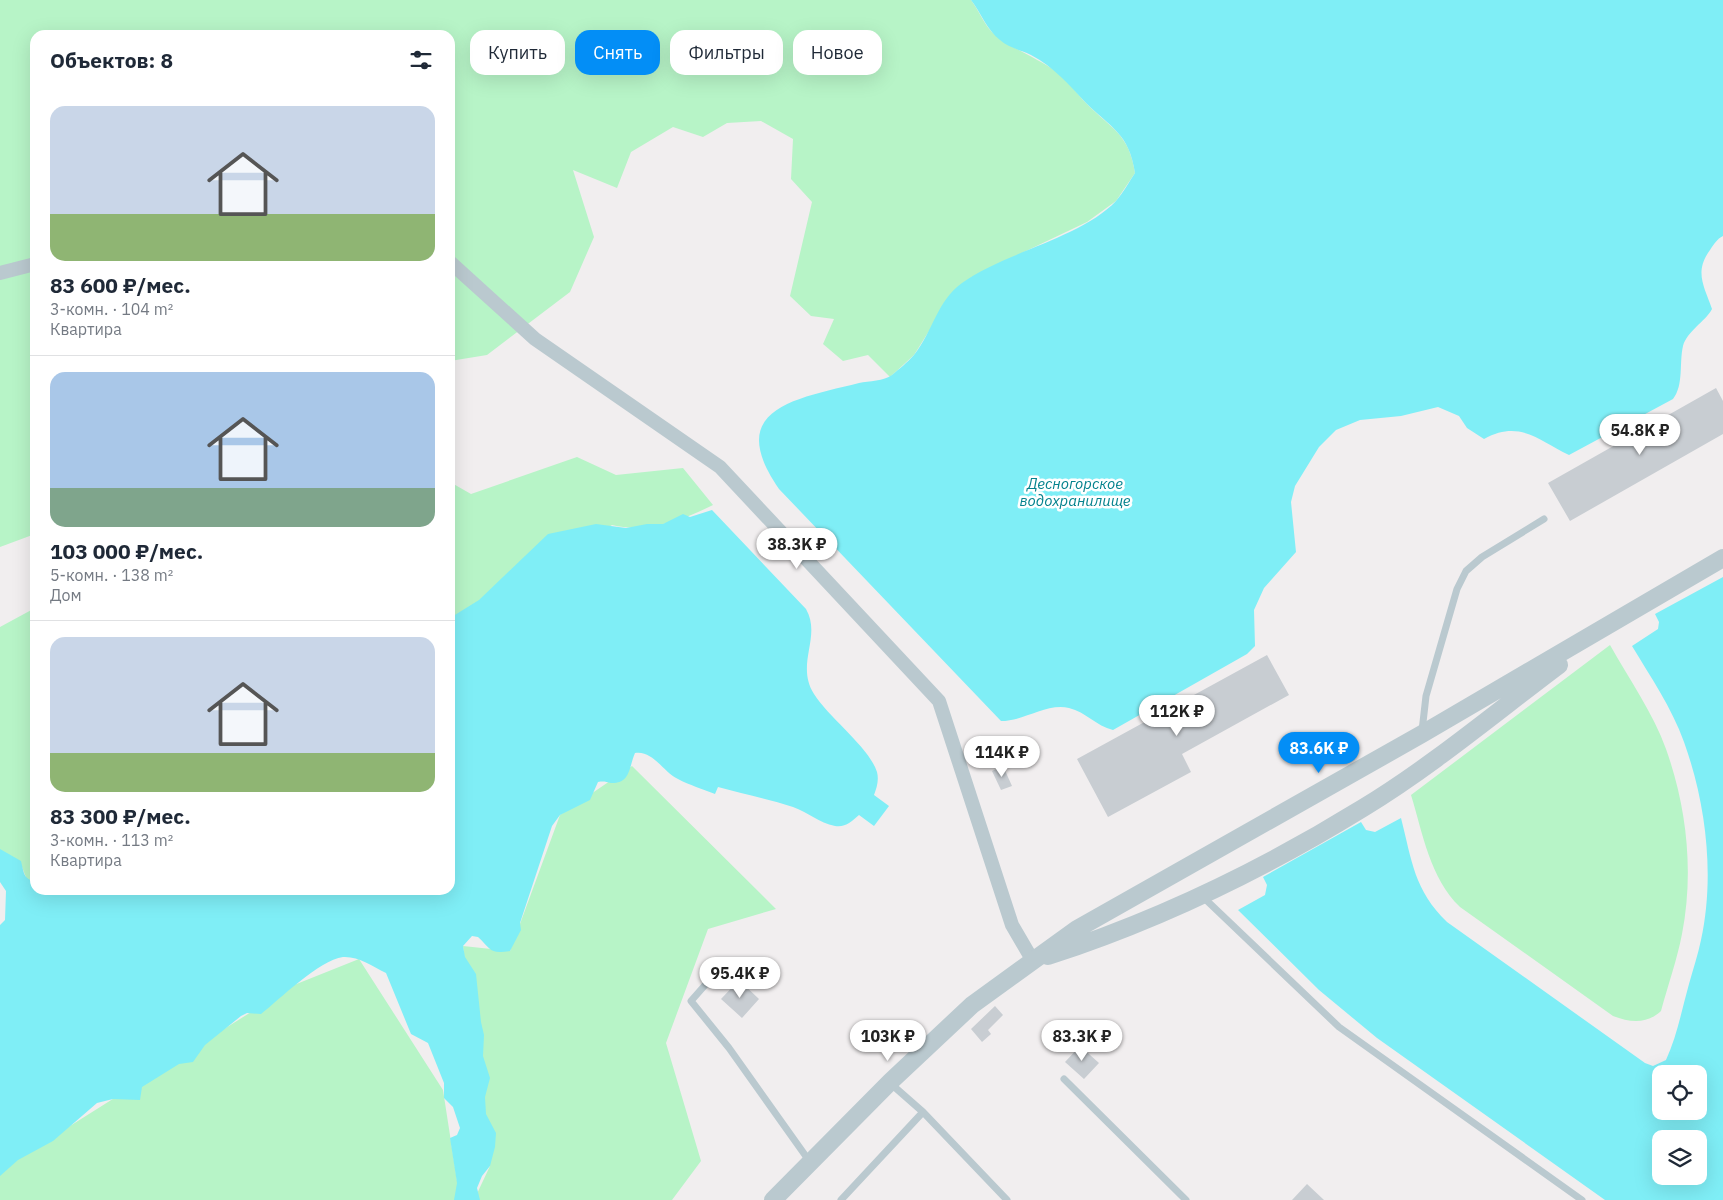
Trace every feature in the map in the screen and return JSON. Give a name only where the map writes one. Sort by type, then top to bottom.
[{"type":"street","points":[[0,273],[30,265]]},
{"type":"street","points":[[455,267],[535,339],[720,467],[939,701],[1012,925],[1033,961]]},
{"type":"street","points":[[773,1200],[890,1082],[972,1005],[1077,929],[1422,734],[1723,558]]},
{"type":"street","points":[[1033,961],[1088,943],[1202,897],[1364,808],[1444,751],[1624,615]]},
{"type":"lane","points":[[1422,734],[1426,696],[1457,589],[1466,571],[1482,557],[1544,518]]},
{"type":"lane","points":[[1202,897],[1339,1027],[1582,1200]]},
{"type":"lane","points":[[721,967],[691,1000],[729,1048],[810,1162]]},
{"type":"lane","points":[[1064,1079],[1186,1200]]},
{"type":"lane","points":[[890,1082],[923,1112],[1007,1200]]},
{"type":"lane","points":[[841,1200],[923,1112]]},
{"type":"green space","points":[[0,0],[971,0],[986,25],[999,38],[1041,62],[1065,79],[1086,103],[1118,133],[1128,149],[1132,160],[1135,173],[1116,201],[1087,222],[992,267],[929,331],[914,355],[890,377],[868,355],[843,361],[823,344],[834,319],[811,316],[790,296],[812,202],[791,179],[793,139],[761,121],[727,123],[703,137],[673,127],[631,152],[617,188],[573,170],[594,237],[570,292],[487,355],[455,360],[455,30],[30,30],[30,536],[0,547]]},
{"type":"green space","points":[[577,457],[616,475],[683,468],[713,505],[689,516],[664,524],[638,528],[612,525],[455,624],[455,485],[471,494]]},
{"type":"green space","points":[[30,611],[30,882],[27,880],[22,867],[0,873],[0,627]]},
{"type":"green space","points":[[1610,645],[1648,709],[1666,749],[1679,794],[1688,864],[1686,911],[1682,934],[1661,1011],[1650,1018],[1638,1021],[1613,1016],[1460,907],[1441,883],[1434,869],[1411,795]]},
{"type":"green space","points":[[632,766],[776,909],[708,929],[666,1043],[701,1161],[672,1200],[474,1200],[490,1166],[463,946],[510,951],[560,815]]},
{"type":"green space","points":[[359,959],[443,1090],[460,1200],[0,1200],[0,1170],[294,985]]},
{"type":"water","name":"Десногорское водохранилище","points":[[971,0],[1723,0],[1723,236],[1717,240],[1702,265],[1702,279],[1712,309],[1685,341],[1679,387],[1673,399],[1569,455],[1529,434],[1519,432],[1497,433],[1484,439],[1467,428],[1459,416],[1438,407],[1401,416],[1360,420],[1336,430],[1319,447],[1295,486],[1291,502],[1296,552],[1264,588],[1254,610],[1255,646],[1247,654],[1113,730],[1075,710],[1060,707],[1001,721],[779,489],[764,462],[759,441],[763,424],[774,412],[791,402],[859,383],[881,380],[892,375],[914,355],[947,298],[962,283],[999,262],[1063,235],[1101,214],[1116,201],[1135,173],[1128,149],[1118,132],[1047,65],[1031,55],[1007,45],[995,36]]},
{"type":"water","points":[[712,510],[806,609],[810,619],[811,630],[807,661],[809,683],[821,704],[858,743],[873,762],[878,778],[874,795],[889,806],[874,826],[859,815],[845,825],[835,826],[798,809],[774,801],[718,787],[715,794],[678,779],[653,758],[641,753],[635,753],[628,773],[622,781],[618,783],[598,782],[590,800],[560,815],[552,826],[520,923],[521,930],[510,951],[498,952],[491,950],[478,937],[472,936],[463,946],[465,957],[476,974],[484,1035],[483,1056],[490,1078],[485,1097],[486,1114],[496,1133],[495,1147],[490,1166],[482,1176],[477,1188],[480,1200],[454,1200],[457,1183],[450,1138],[457,1135],[460,1128],[453,1107],[444,1098],[444,1083],[428,1043],[411,1034],[386,973],[365,962],[349,957],[333,960],[323,965],[300,981],[261,1014],[247,1013],[241,1016],[205,1045],[193,1062],[179,1064],[142,1087],[140,1100],[113,1099],[97,1103],[53,1141],[18,1160],[0,1176],[0,925],[5,920],[6,891],[0,882],[0,849],[21,861],[26,877],[30,879],[30,895],[455,895],[455,615],[479,600],[548,534],[596,524],[626,528],[647,524],[663,524],[683,514],[690,517]]},
{"type":"water","points":[[1723,577],[1723,1200],[1605,1200],[1377,1038],[1319,990],[1238,910],[1265,895],[1267,885],[1263,877],[1361,822],[1366,830],[1375,832],[1401,818],[1412,861],[1421,886],[1427,898],[1447,922],[1645,1063],[1652,1066],[1652,1120],[1707,1120],[1707,1065],[1655,1065],[1666,1060],[1670,1051],[1701,940],[1705,916],[1708,865],[1703,815],[1692,765],[1679,729],[1667,705],[1632,646],[1658,629],[1659,622],[1655,614]]},
{"type":"building","points":[[1716,388],[1723,401],[1723,434],[1570,521],[1548,483]]},
{"type":"building","points":[[1267,655],[1289,695],[1182,754],[1191,772],[1108,817],[1077,759]]},
{"type":"building","points":[[1003,766],[1012,786],[1001,790],[992,771]]},
{"type":"building","points":[[739,980],[759,999],[742,1018],[721,999]]},
{"type":"building","points":[[995,1006],[1003,1015],[988,1030],[991,1034],[982,1042],[971,1029]]},
{"type":"building","points":[[1080,1046],[1099,1063],[1084,1079],[1065,1062]]},
{"type":"building","points":[[1307,1184],[1324,1200],[1292,1200]]}]
